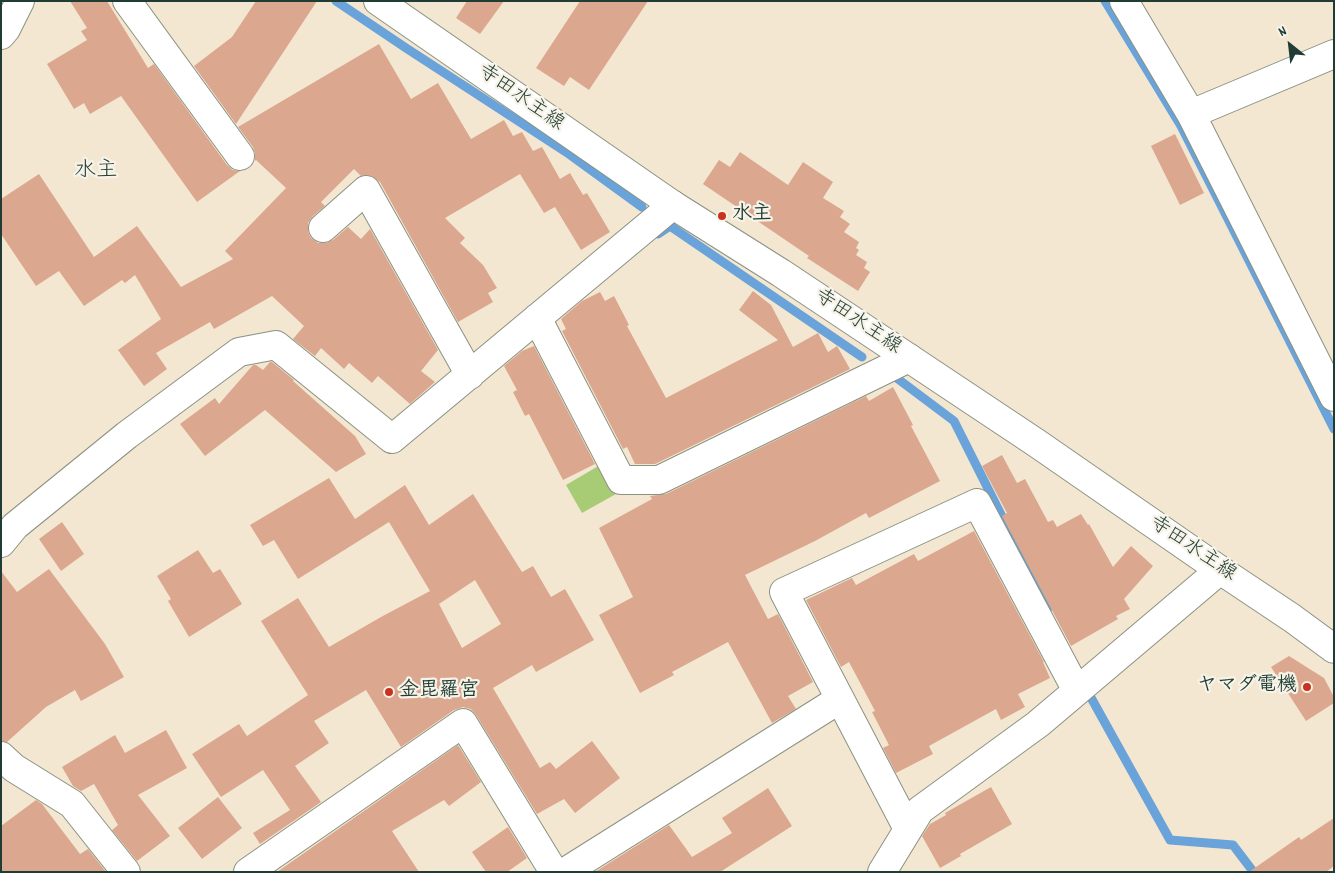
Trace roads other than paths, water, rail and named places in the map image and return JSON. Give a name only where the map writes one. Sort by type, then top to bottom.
[{"type":"street","points":[[1,35],[20,1]]},
{"type":"street","points":[[127,1],[240,156]]},
{"type":"street","name":"寺田水主線","points":[[378,1],[674,205],[781,273],[1035,442],[1292,618],[1334,649]]},
{"type":"street","points":[[1124,1],[1191,114],[1334,397]]},
{"type":"street","points":[[1191,114],[1334,54]]},
{"type":"street","points":[[323,228],[366,190],[470,375]]},
{"type":"street","points":[[1,543],[15,526],[120,440],[239,352],[276,345],[392,439],[674,205]]},
{"type":"street","points":[[537,318],[621,480],[659,480],[909,358]]},
{"type":"street","points":[[908,829],[784,592],[977,503],[1077,691]]},
{"type":"street","points":[[882,872],[920,810],[1038,724],[1220,570]]},
{"type":"street","points":[[566,872],[840,699]]},
{"type":"street","points":[[248,872],[463,723],[554,872]]},
{"type":"street","points":[[1,756],[14,768],[72,804],[126,872]]},
{"type":"waterway","points":[[336,1],[569,154],[642,207]]},
{"type":"waterway","points":[[1105,1],[1181,126],[1334,429]]},
{"type":"waterway","points":[[658,234],[670,226],[862,357]]},
{"type":"waterway","points":[[898,379],[954,421],[1048,608]]},
{"type":"waterway","points":[[1089,694],[1170,840],[1233,845],[1252,870]]},
{"type":"place","name":"水主","points":[[722,216]]},
{"type":"place","name":"ヤマダ電機","points":[[1307,687]]},
{"type":"place","name":"金毘羅宮","points":[[389,692]]},
{"type":"district","name":"水主","points":[[96,173]]}]
